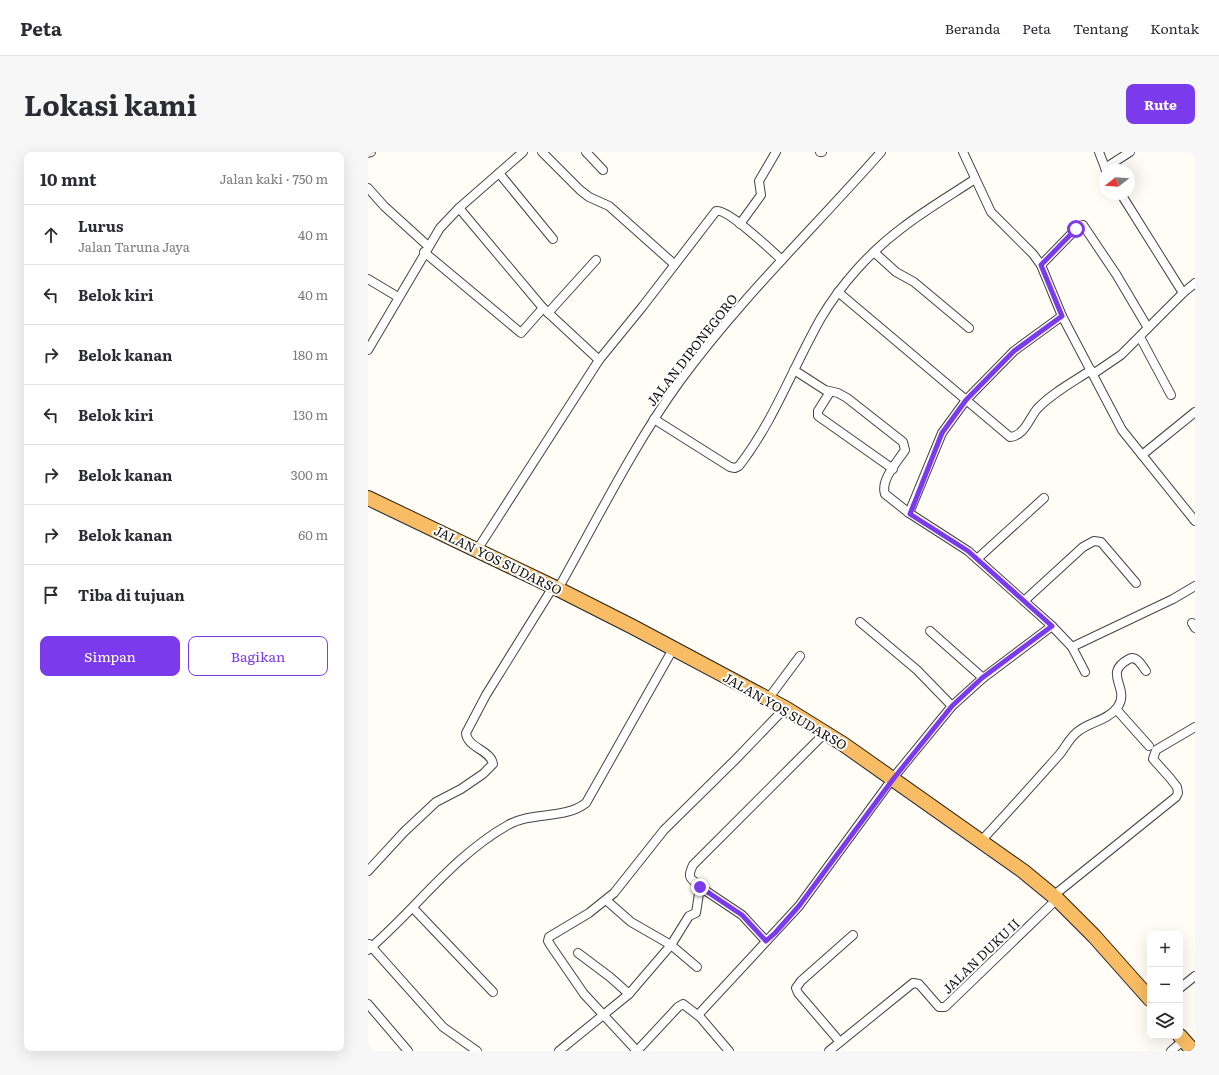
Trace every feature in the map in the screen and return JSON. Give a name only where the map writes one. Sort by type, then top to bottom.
[{"type":"highway","name":"JALAN YOS SUDARSO","points":[[368,498],[555,588],[785,708],[825,732],[894,778],[982,840],[1055,898],[1094,936],[1147,996]]},
{"type":"street","points":[[369,347],[426,249],[440,228],[459,208],[523,152]]},
{"type":"street","points":[[542,152],[580,190],[589,197],[609,206],[674,264]]},
{"type":"street","points":[[586,152],[603,170]]},
{"type":"street","points":[[740,224],[761,195],[759,181],[776,152]]},
{"type":"street","name":"JALAN DIPONEGORO","points":[[368,871],[404,832],[436,802],[461,789],[483,774],[493,764],[492,759],[469,741],[466,732],[497,676],[555,588],[654,419],[705,349],[782,260],[881,152]]},
{"type":"street","points":[[963,152],[991,212],[1033,254],[1041,265],[1062,316],[1122,430],[1195,521]]},
{"type":"street","points":[[1099,152],[1104,164]]},
{"type":"street","points":[[1113,164],[1130,152]]},
{"type":"street","points":[[499,173],[553,240]]},
{"type":"street","points":[[654,419],[730,467],[735,468],[739,466],[760,437],[794,370],[838,292],[874,252],[902,227],[975,179]]},
{"type":"street","points":[[368,188],[426,249],[521,333],[546,311],[596,260]]},
{"type":"street","points":[[1125,200],[1182,293]]},
{"type":"street","points":[[459,208],[546,311],[598,360]]},
{"type":"street","points":[[477,550],[598,360],[643,306],[716,211],[723,212],[740,224],[782,260]]},
{"type":"street","points":[[1041,265],[1079,226],[1083,225],[1116,274],[1148,328]]},
{"type":"street","points":[[874,252],[896,272],[914,282],[969,328]]},
{"type":"street","points":[[368,279],[398,297]]},
{"type":"street","points":[[838,292],[1003,432],[1010,437],[1015,437],[1047,400],[1121,355],[1182,293],[1195,283]]},
{"type":"street","points":[[910,514],[942,433],[966,400],[1014,351],[1062,316]]},
{"type":"street","points":[[1140,337],[1171,395]]},
{"type":"street","points":[[794,370],[820,388],[838,393],[847,398],[903,442],[905,450],[885,482],[884,489],[888,496],[910,514],[959,544],[1052,626],[1072,647],[1085,672]]},
{"type":"street","points":[[830,392],[818,411],[818,416],[893,469]]},
{"type":"street","points":[[1142,455],[1195,412]]},
{"type":"street","points":[[977,559],[1044,498]]},
{"type":"street","points":[[1024,601],[1083,547],[1094,541],[1101,542],[1136,583]]},
{"type":"street","points":[[1072,647],[1173,600],[1195,586]]},
{"type":"street","points":[[860,622],[917,670],[952,706]]},
{"type":"street","points":[[698,1015],[799,906],[894,778],[952,706],[982,678],[1052,626]]},
{"type":"street","points":[[930,631],[982,678]]},
{"type":"street","points":[[477,1051],[443,1026],[369,946],[413,908],[452,868],[507,825],[522,819],[570,812],[579,809],[586,803],[591,798],[673,649]]},
{"type":"street","points":[[768,699],[800,656]]},
{"type":"street","points":[[982,840],[1061,753],[1074,734],[1083,727],[1110,715],[1116,709],[1121,701],[1122,694],[1116,674],[1118,668],[1129,659],[1133,658],[1137,659],[1146,671]]},
{"type":"street","points":[[729,1051],[698,1015],[686,1004],[680,1005],[637,1051],[603,1016],[578,986],[548,941],[554,933],[589,913],[614,893],[664,830],[785,708]]},
{"type":"street","points":[[1116,709],[1149,746]]},
{"type":"street","name":"JALAN DUKU II","points":[[829,1051],[913,983],[919,984],[939,1007],[945,1007],[1055,898],[1176,797],[1178,793],[1176,787],[1153,759],[1154,754],[1156,750],[1195,727]]},
{"type":"street","points":[[766,941],[742,915],[700,887],[692,881],[690,877],[694,865],[825,732]]},
{"type":"street","points":[[559,1051],[629,994],[670,945],[689,916],[696,913],[700,887]]},
{"type":"street","points":[[606,900],[631,922],[670,945],[698,967]]},
{"type":"street","points":[[413,908],[493,992]]},
{"type":"street","points":[[840,1042],[798,993],[796,988],[801,981],[853,935]]},
{"type":"street","points":[[578,953],[629,994]]},
{"type":"street","points":[[1183,986],[1195,976]]},
{"type":"street","points":[[368,1004],[408,1051]]},
{"type":"street","points":[[1171,1051],[1186,1042]]},
{"type":"route","points":[[700,887],[719,898],[742,915],[766,941],[799,906],[894,778],[952,706],[982,678],[1052,626],[968,551],[910,514],[942,433],[966,400],[1014,351],[1062,316],[1041,265],[1076,229]]}]
